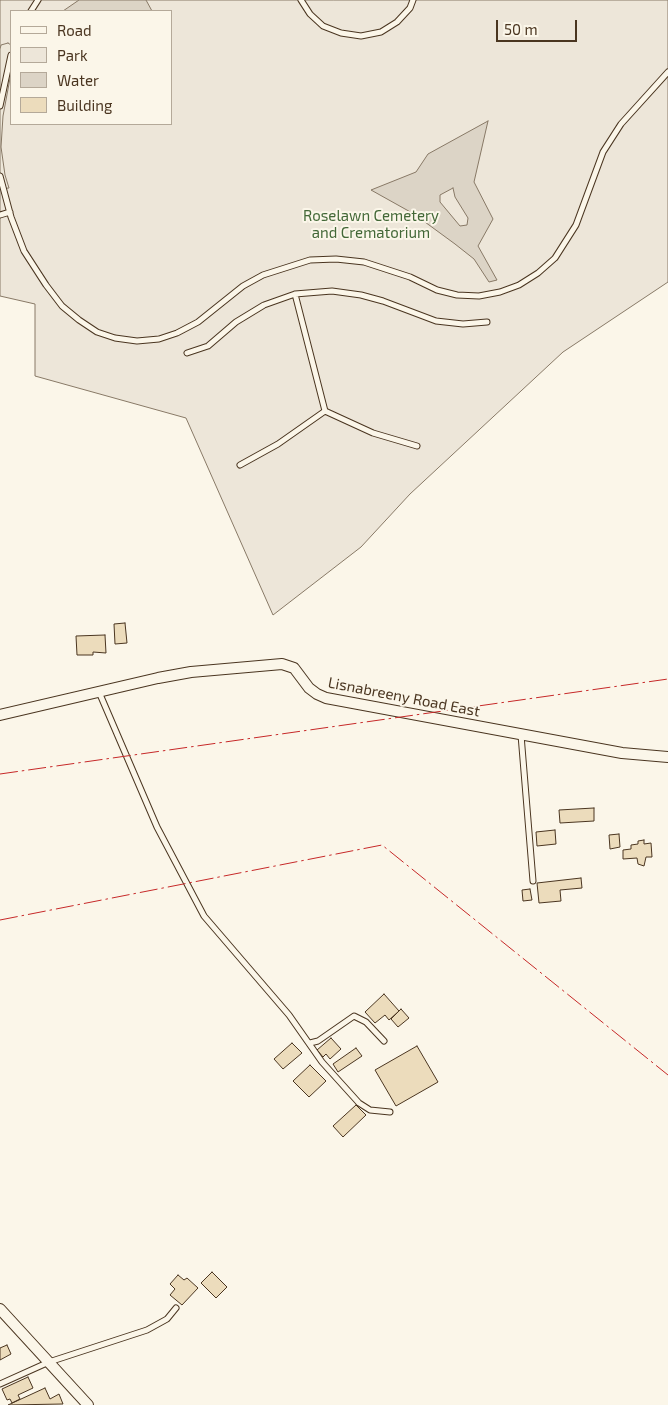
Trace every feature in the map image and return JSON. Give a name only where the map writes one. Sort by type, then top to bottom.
[{"type":"street","name":"Lisnabreeny Road East","points":[[0,715],[99,691],[190,672],[282,664],[294,668],[309,688],[326,698],[622,753],[668,757]]},
{"type":"street","points":[[0,1309],[88,1405]]},
{"type":"lane","points":[[301,0],[310,14],[323,26],[341,33],[361,36],[381,32],[397,22],[410,8],[413,0]]},
{"type":"lane","points":[[0,106],[10,60]]},
{"type":"lane","points":[[0,176],[24,251],[46,285],[62,306],[98,332],[114,338],[137,341],[159,339],[177,333],[198,322],[250,282],[291,265],[310,260],[336,259],[364,262],[457,295],[479,296],[500,292],[519,285],[538,273],[559,252],[576,225],[603,152],[621,124],[668,72]]},
{"type":"lane","points":[[0,215],[10,212]]},
{"type":"lane","points":[[187,354],[208,346],[236,322],[264,305],[295,294],[332,291],[361,295],[383,301],[436,321],[463,324],[488,322]]},
{"type":"lane","points":[[295,294],[325,411]]},
{"type":"lane","points":[[325,411],[373,433],[417,446]]},
{"type":"lane","points":[[240,465],[278,444],[325,411]]},
{"type":"lane","points":[[99,691],[157,827],[204,916],[289,1015],[322,1062],[359,1103],[370,1110],[390,1112]]},
{"type":"lane","points":[[521,735],[533,882]]},
{"type":"lane","points":[[310,1043],[318,1042],[354,1016],[366,1022],[384,1041]]},
{"type":"lane","points":[[0,1384],[49,1362],[147,1330],[167,1319],[176,1308]]},
{"type":"green space","name":"Roselawn Cemetery and Crematorium","points":[[0,0],[668,0],[668,282],[563,352],[410,494],[361,547],[273,615],[186,418],[35,376],[35,304],[0,296]]},
{"type":"shaded area","points":[[10,44],[10,78],[3,116],[1,147],[9,188],[0,189],[0,49],[1,45]]},
{"type":"water","points":[[79,0],[146,0],[151,10],[64,10]]},
{"type":"water","points":[[488,121],[474,182],[493,219],[478,246],[497,280],[489,282],[474,259],[455,244],[414,214],[371,190],[416,172],[428,154]],"holes":[[[453,188],[455,197],[468,218],[467,225],[460,226],[440,202],[440,195]]]},
{"type":"building","points":[[125,623],[127,643],[115,644],[114,624]]},
{"type":"building","points":[[105,635],[106,653],[93,652],[93,655],[77,655],[76,636]]},
{"type":"building","points":[[594,808],[594,821],[560,823],[559,810]]},
{"type":"building","points":[[555,830],[556,844],[537,846],[536,832]]},
{"type":"building","points":[[619,834],[620,847],[610,849],[609,835]]},
{"type":"building","points":[[644,840],[644,844],[651,843],[652,857],[646,857],[644,866],[638,864],[637,858],[623,859],[623,850],[631,849],[631,845],[638,844],[638,841]]},
{"type":"building","points":[[581,878],[582,888],[560,890],[561,901],[539,903],[537,883]]},
{"type":"building","points":[[530,889],[532,900],[523,901],[522,890]]},
{"type":"building","points":[[384,994],[399,1011],[389,1020],[385,1015],[375,1023],[365,1012]]},
{"type":"building","points":[[401,1009],[409,1018],[398,1027],[391,1019]]},
{"type":"building","points":[[331,1038],[341,1049],[330,1059],[326,1054],[323,1057],[317,1050]]},
{"type":"building","points":[[292,1043],[302,1053],[283,1069],[274,1059]]},
{"type":"building","points":[[417,1046],[438,1082],[396,1106],[375,1070]]},
{"type":"building","points":[[356,1048],[362,1056],[338,1072],[333,1064]]},
{"type":"building","points":[[310,1065],[326,1081],[309,1097],[293,1081]]},
{"type":"building","points":[[356,1105],[366,1115],[343,1137],[333,1126]]},
{"type":"building","points":[[212,1272],[227,1287],[216,1298],[201,1283]]},
{"type":"building","points":[[178,1275],[184,1280],[187,1278],[198,1288],[182,1305],[170,1295],[175,1289],[170,1284]]},
{"type":"building","points":[[7,1345],[11,1354],[0,1360],[0,1348]]},
{"type":"building","points":[[28,1377],[33,1388],[18,1395],[20,1399],[12,1403],[10,1399],[7,1400],[2,1389]]},
{"type":"building","points":[[45,1388],[50,1399],[59,1394],[63,1404],[8,1405]]},
{"type":"power","points":[[0,774],[668,679]]},
{"type":"power","points":[[0,920],[382,845],[668,1075]]}]
